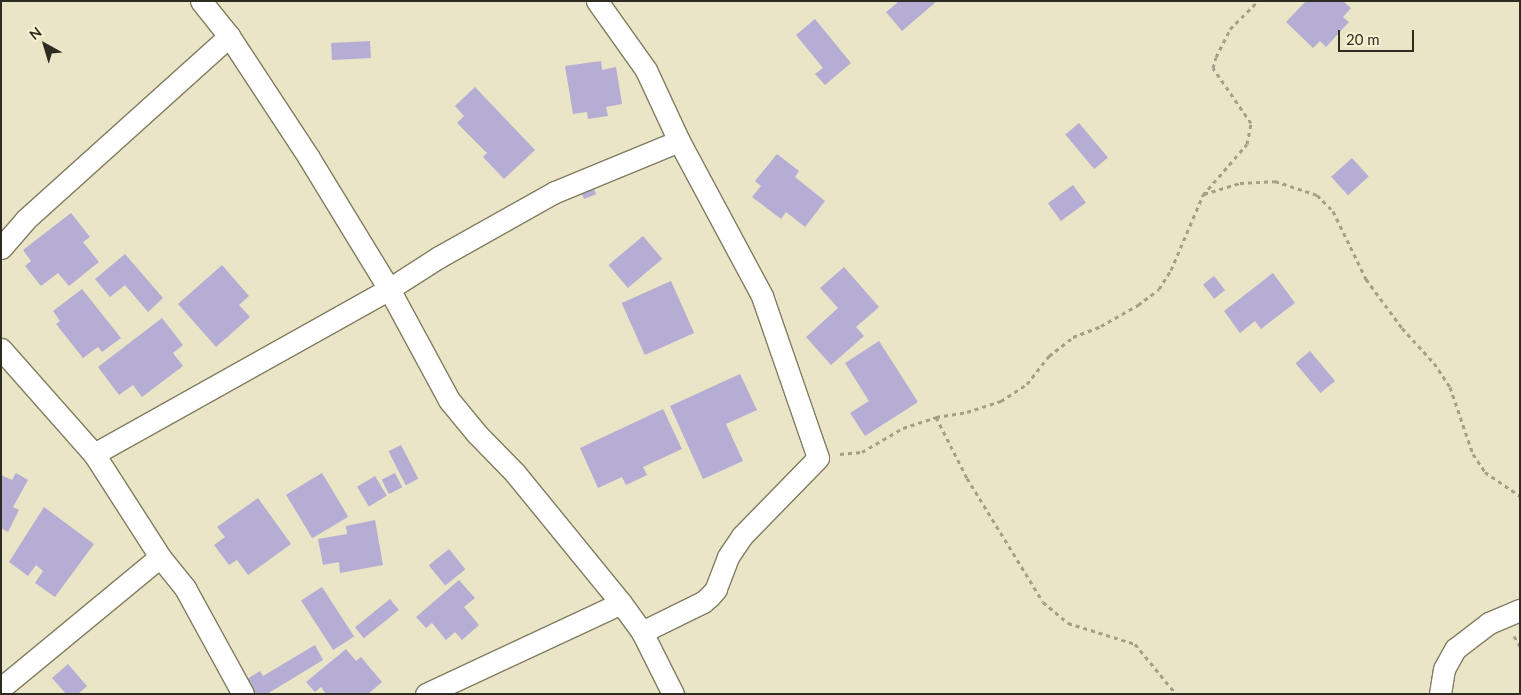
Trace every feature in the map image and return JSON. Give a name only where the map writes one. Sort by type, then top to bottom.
[{"type":"street","points":[[201,1],[229,36],[310,158],[389,289],[449,400],[476,434],[514,473],[621,603],[642,632],[673,694]]},
{"type":"street","points":[[597,1],[646,70],[679,141],[762,296],[818,458],[742,536],[728,557],[716,589],[710,596],[703,602],[642,632]]},
{"type":"street","points":[[1,248],[24,220],[229,36]]},
{"type":"street","points":[[94,454],[389,289],[439,257],[555,192],[679,141]]},
{"type":"street","points":[[1,349],[94,454],[160,558],[185,588],[243,694]]},
{"type":"street","points":[[1,688],[160,558]]},
{"type":"street","points":[[426,694],[621,603]]},
{"type":"street","points":[[1440,694],[1444,669],[1455,649],[1490,623],[1520,610]]},
{"type":"path","points":[[818,458],[862,452],[903,428],[936,417],[967,412],[1001,401],[1027,384],[1049,356],[1073,337],[1101,326],[1138,305],[1159,289],[1171,270],[1203,195],[1247,144],[1251,123],[1213,68],[1216,57],[1230,29],[1258,1]]},
{"type":"path","points":[[1203,195],[1240,183],[1275,181],[1317,195],[1333,211],[1366,279],[1402,328],[1434,363],[1450,387],[1473,454],[1485,472],[1520,496]]},
{"type":"path","points":[[936,417],[971,486],[1044,602],[1068,623],[1135,644],[1176,694]]},
{"type":"building","points":[[896,1],[937,1],[902,31],[886,12],[897,3]]},
{"type":"building","points":[[1306,1],[1343,1],[1351,8],[1343,17],[1349,22],[1326,47],[1320,41],[1313,48],[1286,22]]},
{"type":"building","points":[[815,19],[851,63],[825,85],[815,74],[823,68],[796,35]]},
{"type":"building","points":[[370,41],[371,58],[332,60],[331,43]]},
{"type":"building","points":[[601,61],[602,70],[616,67],[622,104],[606,107],[608,116],[588,119],[587,112],[573,114],[565,66]]},
{"type":"building","points":[[475,87],[535,150],[504,179],[483,157],[487,153],[457,123],[464,116],[455,106]]},
{"type":"building","points":[[1079,123],[1108,157],[1094,169],[1065,135]]},
{"type":"building","points":[[777,154],[799,171],[795,177],[825,201],[805,227],[786,212],[781,219],[752,197],[761,186],[755,181]]},
{"type":"building","points":[[1352,158],[1369,177],[1348,195],[1331,177]]},
{"type":"building","points":[[592,184],[596,194],[584,199],[580,189]]},
{"type":"building","points":[[1073,185],[1086,203],[1061,221],[1048,203]]},
{"type":"building","points":[[71,213],[90,237],[83,242],[99,262],[69,286],[58,273],[41,286],[25,266],[31,261],[23,250]]},
{"type":"building","points":[[643,236],[662,259],[628,288],[609,265]]},
{"type":"building","points":[[125,254],[163,298],[148,312],[125,285],[110,297],[95,279]]},
{"type":"building","points":[[222,265],[249,296],[239,305],[250,317],[216,347],[178,304]]},
{"type":"building","points":[[844,267],[879,307],[856,327],[864,336],[831,365],[806,337],[838,308],[820,288]]},
{"type":"building","points":[[1273,273],[1295,303],[1261,329],[1255,321],[1240,333],[1224,311]]},
{"type":"building","points":[[1214,276],[1225,290],[1214,299],[1203,285]]},
{"type":"building","points":[[671,281],[694,333],[645,355],[622,303]]},
{"type":"building","points":[[82,289],[121,338],[102,352],[98,347],[83,358],[56,324],[60,321],[53,311]]},
{"type":"building","points":[[162,318],[183,345],[173,353],[183,366],[142,397],[133,385],[119,395],[98,367]]},
{"type":"building","points":[[879,341],[918,402],[865,436],[850,413],[869,401],[845,363]]},
{"type":"building","points":[[1310,351],[1335,381],[1321,393],[1295,363]]},
{"type":"building","points":[[740,374],[757,410],[726,424],[743,461],[703,479],[670,406]]},
{"type":"building","points":[[663,409],[682,449],[643,467],[647,475],[626,485],[622,477],[598,488],[580,448]]},
{"type":"building","points":[[401,445],[418,479],[406,485],[389,451]]},
{"type":"building","points":[[16,473],[28,480],[13,507],[19,510],[8,532],[1,528],[1,475],[12,480]]},
{"type":"building","points":[[322,473],[348,517],[312,538],[286,495]]},
{"type":"building","points":[[395,473],[402,487],[389,494],[382,480]]},
{"type":"building","points":[[375,476],[387,496],[369,507],[357,487]]},
{"type":"building","points":[[258,498],[291,544],[248,575],[237,560],[229,565],[214,545],[225,537],[217,527]]},
{"type":"building","points":[[44,507],[94,544],[55,597],[35,583],[43,571],[36,565],[28,576],[9,562]]},
{"type":"building","points":[[375,520],[383,565],[340,573],[339,562],[323,565],[318,539],[347,534],[346,526]]},
{"type":"building","points":[[449,549],[465,569],[445,586],[429,565]]},
{"type":"building","points":[[459,580],[475,598],[464,607],[479,625],[462,640],[455,632],[446,640],[432,623],[426,628],[416,617]]},
{"type":"building","points":[[322,587],[354,636],[333,650],[301,601]]},
{"type":"building","points":[[390,599],[399,610],[364,638],[355,627]]},
{"type":"building","points":[[315,645],[323,660],[267,694],[256,694],[247,679],[260,671],[263,676]]},
{"type":"building","points":[[346,649],[356,661],[361,657],[382,682],[368,694],[326,694],[321,687],[315,692],[306,682]]},
{"type":"building","points":[[68,664],[87,686],[78,694],[66,694],[52,678]]}]
